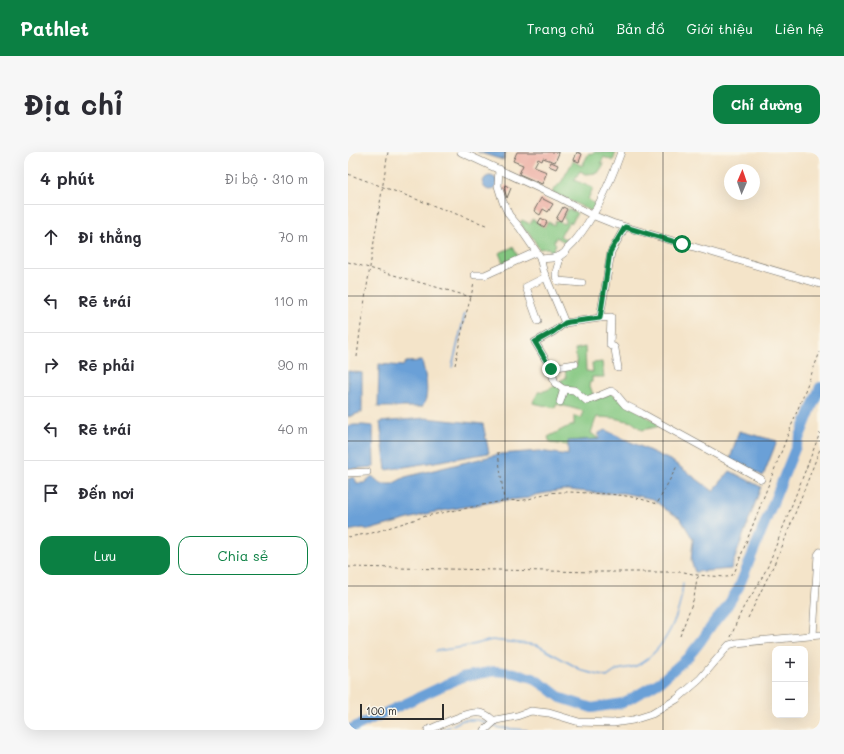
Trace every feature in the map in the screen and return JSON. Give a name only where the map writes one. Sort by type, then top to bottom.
[{"type":"street","points":[[461,152],[558,196],[592,215],[612,223],[820,284]]},
{"type":"street","points":[[541,259],[556,258],[566,253],[567,249],[574,242],[592,215],[610,182],[621,152]]},
{"type":"street","points":[[499,169],[498,185],[503,202],[509,215],[520,228],[541,259],[543,270],[565,323]]},
{"type":"street","points":[[600,318],[610,252],[625,227]]},
{"type":"street","points":[[475,275],[485,275],[536,252]]},
{"type":"street","points":[[556,258],[559,262],[556,273],[556,279],[558,281],[582,283]]},
{"type":"street","points":[[538,321],[526,287],[546,278]]},
{"type":"street","points":[[618,368],[615,349],[610,345],[610,317],[565,323],[535,342],[551,368],[555,383],[563,388],[574,390],[587,401],[611,391],[615,393],[625,405],[762,479]]},
{"type":"street","points":[[551,368],[575,364]]},
{"type":"street","points":[[560,402],[563,388]]},
{"type":"street","points":[[348,473],[367,472]]},
{"type":"street","points":[[428,730],[469,714],[478,713],[486,715],[490,725],[496,720],[517,716],[531,711],[549,712],[579,722],[613,723],[633,720],[652,714],[677,699],[700,680],[729,646],[736,643],[817,635],[818,555],[820,552]]},
{"type":"path","points":[[357,357],[388,152]]},
{"type":"path","points":[[348,174],[486,225]]},
{"type":"path","points":[[348,262],[472,297]]},
{"type":"path","points":[[455,365],[464,321],[472,297],[475,275]]},
{"type":"path","points":[[348,567],[597,572],[684,572],[726,578],[732,576],[820,352]]},
{"type":"path","points":[[729,646],[737,621],[744,606],[757,587],[768,566],[820,433]]},
{"type":"path","points":[[748,618],[780,552],[820,449]]},
{"type":"path","points":[[498,452],[504,501]]},
{"type":"path","points":[[348,537],[372,533],[426,516],[508,500],[520,501],[532,499],[543,494],[573,492],[628,496],[657,504],[677,466]]},
{"type":"path","points":[[680,636],[694,598],[697,578],[702,575]]},
{"type":"green space","points":[[594,152],[616,152],[613,161],[604,157],[601,163],[604,164],[598,173],[586,174],[580,171],[574,180],[593,188],[588,199],[596,205],[591,211],[552,192],[562,181],[573,161],[582,166],[589,153],[592,154]]},
{"type":"green space","points":[[568,209],[577,213],[572,223],[569,222],[560,236],[572,243],[570,245],[556,237],[554,242],[556,244],[553,251],[550,251],[549,248],[539,249],[520,222],[522,220],[530,224],[532,219],[544,227],[548,222],[554,225],[556,220],[564,224],[566,220],[563,218]]},
{"type":"green space","points":[[513,247],[519,258],[504,265],[499,253]]},
{"type":"green space","points":[[585,347],[586,371],[593,372],[592,363],[602,362],[604,377],[592,377],[592,382],[589,383],[595,400],[611,393],[661,426],[642,430],[632,422],[614,418],[597,417],[591,433],[599,439],[569,441],[568,445],[550,443],[548,437],[574,425],[574,416],[582,418],[583,411],[557,404],[555,408],[533,403],[534,400],[539,391],[547,390],[555,385],[561,386],[561,380],[566,378],[565,368],[577,366],[575,349]]},
{"type":"water","points":[[477,152],[506,152],[503,160]]},
{"type":"water","points":[[487,176],[493,176],[497,180],[497,186],[493,190],[487,190],[483,186],[483,180]]},
{"type":"water","points":[[422,361],[427,391],[425,402],[422,407],[378,407],[379,364],[403,366],[406,362]]},
{"type":"water","points":[[348,371],[362,373],[362,412],[348,417]]},
{"type":"water","points":[[425,418],[483,424],[489,453],[386,470],[380,422]]},
{"type":"water","points":[[352,425],[373,426],[374,467],[348,469],[348,427]]},
{"type":"water","points":[[605,430],[672,461],[713,491],[730,471],[761,487],[731,569],[695,572],[691,561],[693,539],[680,518],[665,509],[653,499],[623,493],[598,493],[562,490],[535,495],[529,498],[498,501],[430,513],[369,530],[363,528],[348,531],[348,479],[354,477],[357,483],[364,483],[372,476],[381,484],[392,484],[405,477],[500,454],[539,451],[568,455],[568,441],[599,439],[599,433]]},
{"type":"water","points":[[739,431],[777,441],[763,476],[730,459]]},
{"type":"building","points":[[517,152],[559,153],[555,162],[543,158],[542,161],[538,159],[534,167],[547,172],[542,184],[519,174],[523,165],[513,161]]},
{"type":"building","points":[[577,152],[582,154],[579,162],[574,160]]},
{"type":"building","points":[[551,162],[558,165],[556,169],[549,166]]},
{"type":"building","points":[[505,185],[511,188],[507,198],[504,188]]},
{"type":"building","points":[[541,198],[553,204],[548,212],[543,209],[540,215],[534,211]]},
{"type":"building","points":[[563,207],[567,209],[561,221],[556,219]]},
{"type":"building","points":[[541,218],[547,222],[544,227],[538,223]]},
{"type":"waterway","points":[[452,367],[465,313]]},
{"type":"waterway","points":[[348,730],[462,677],[495,671],[515,673],[533,678],[561,698],[592,708],[623,703],[661,681],[688,657],[726,608],[739,587],[820,387]]},
{"type":"waterway","points":[[436,651],[463,647],[492,640],[537,645],[583,671],[607,677],[617,670],[638,665],[657,650],[670,630],[675,618],[682,595],[683,583]]},
{"type":"waterway","points":[[442,730],[463,720],[478,720],[487,723]]},
{"type":"waterway","points":[[493,725],[500,728],[527,730]]},
{"type":"route","points":[[551,369],[535,342],[565,323],[600,318],[610,252],[625,227],[682,244]]}]
